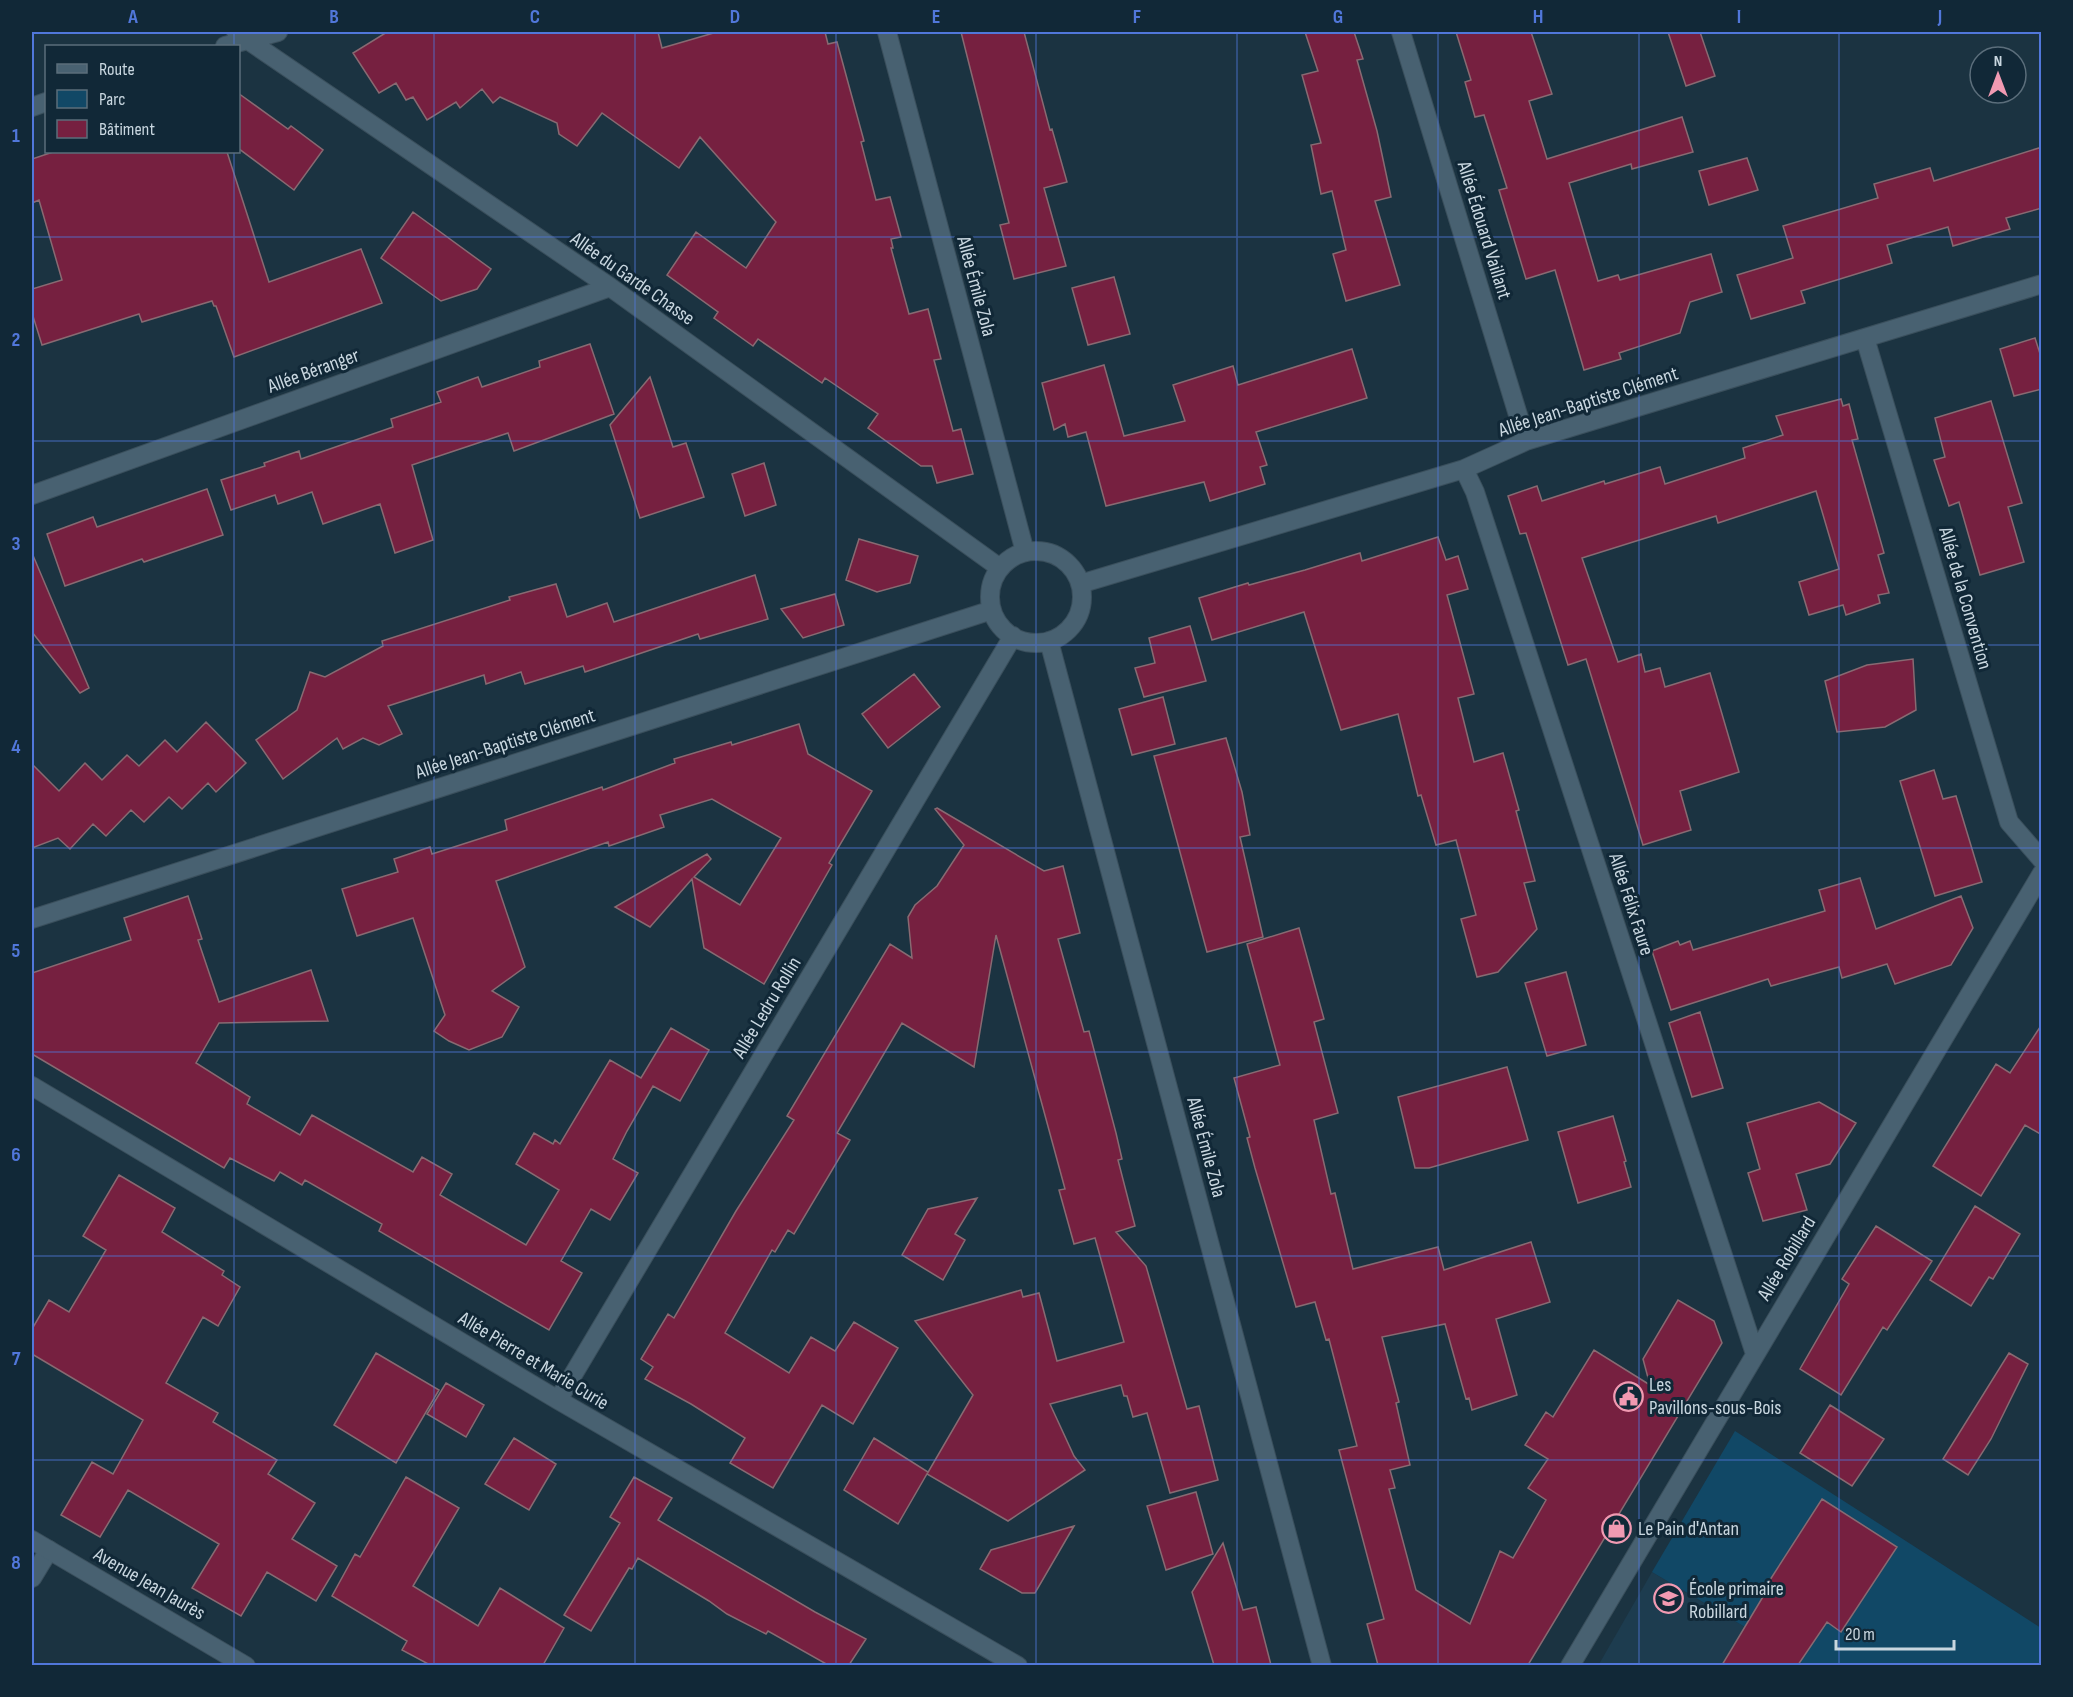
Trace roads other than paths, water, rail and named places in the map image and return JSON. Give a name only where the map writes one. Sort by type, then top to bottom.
[{"type":"street","points":[[227,45],[242,36],[278,32]]},
{"type":"street","name":"Allée Émile Zola","points":[[887,32],[1025,552]]},
{"type":"street","name":"Allée Édouard Vaillant","points":[[1401,32],[1526,441]]},
{"type":"street","name":"Allée du Garde Chasse","points":[[242,36],[610,287],[1000,568]]},
{"type":"street","name":"Allée Jean-Baptiste Clément","points":[[1080,584],[1464,469],[1526,441],[2042,284]]},
{"type":"street","name":"Allée Béranger","points":[[32,495],[610,287]]},
{"type":"street","name":"Allée de la Convention","points":[[1865,338],[2009,822],[2042,861]]},
{"type":"street","name":"Allée Félix Faure","points":[[1464,469],[1475,492],[1755,1354]]},
{"type":"street","points":[[1039,551],[1053,554],[1065,561],[1074,571],[1080,584],[1082,598],[1073,625],[1049,641],[1024,641],[1013,636],[1004,630],[992,610],[991,588],[1000,568],[1011,558],[1025,552],[1039,551]]},
{"type":"street","name":"Allée Jean-Baptiste Clément","points":[[32,919],[992,610]]},
{"type":"street","name":"Allée Ledru Rollin","points":[[558,1400],[1013,636]]},
{"type":"street","name":"Allée Émile Zola","points":[[1049,641],[1322,1665]]},
{"type":"street","name":"Allée Robillard","points":[[1569,1665],[2042,873]]},
{"type":"street","name":"Allée Pierre et Marie Curie","points":[[32,1086],[558,1400],[1018,1665]]},
{"type":"street","name":"Avenue Jean Jaurès","points":[[32,1540],[246,1665]]},
{"type":"street","points":[[32,1578],[49,1550]]},
{"type":"place","name":"Les Pavillons-sous-Bois","points":[[1628,1396]]},
{"type":"place","name":"Le Pain d'Antan","points":[[1617,1528]]},
{"type":"place","name":"École primaire Robillard","points":[[1668,1599]]}]
